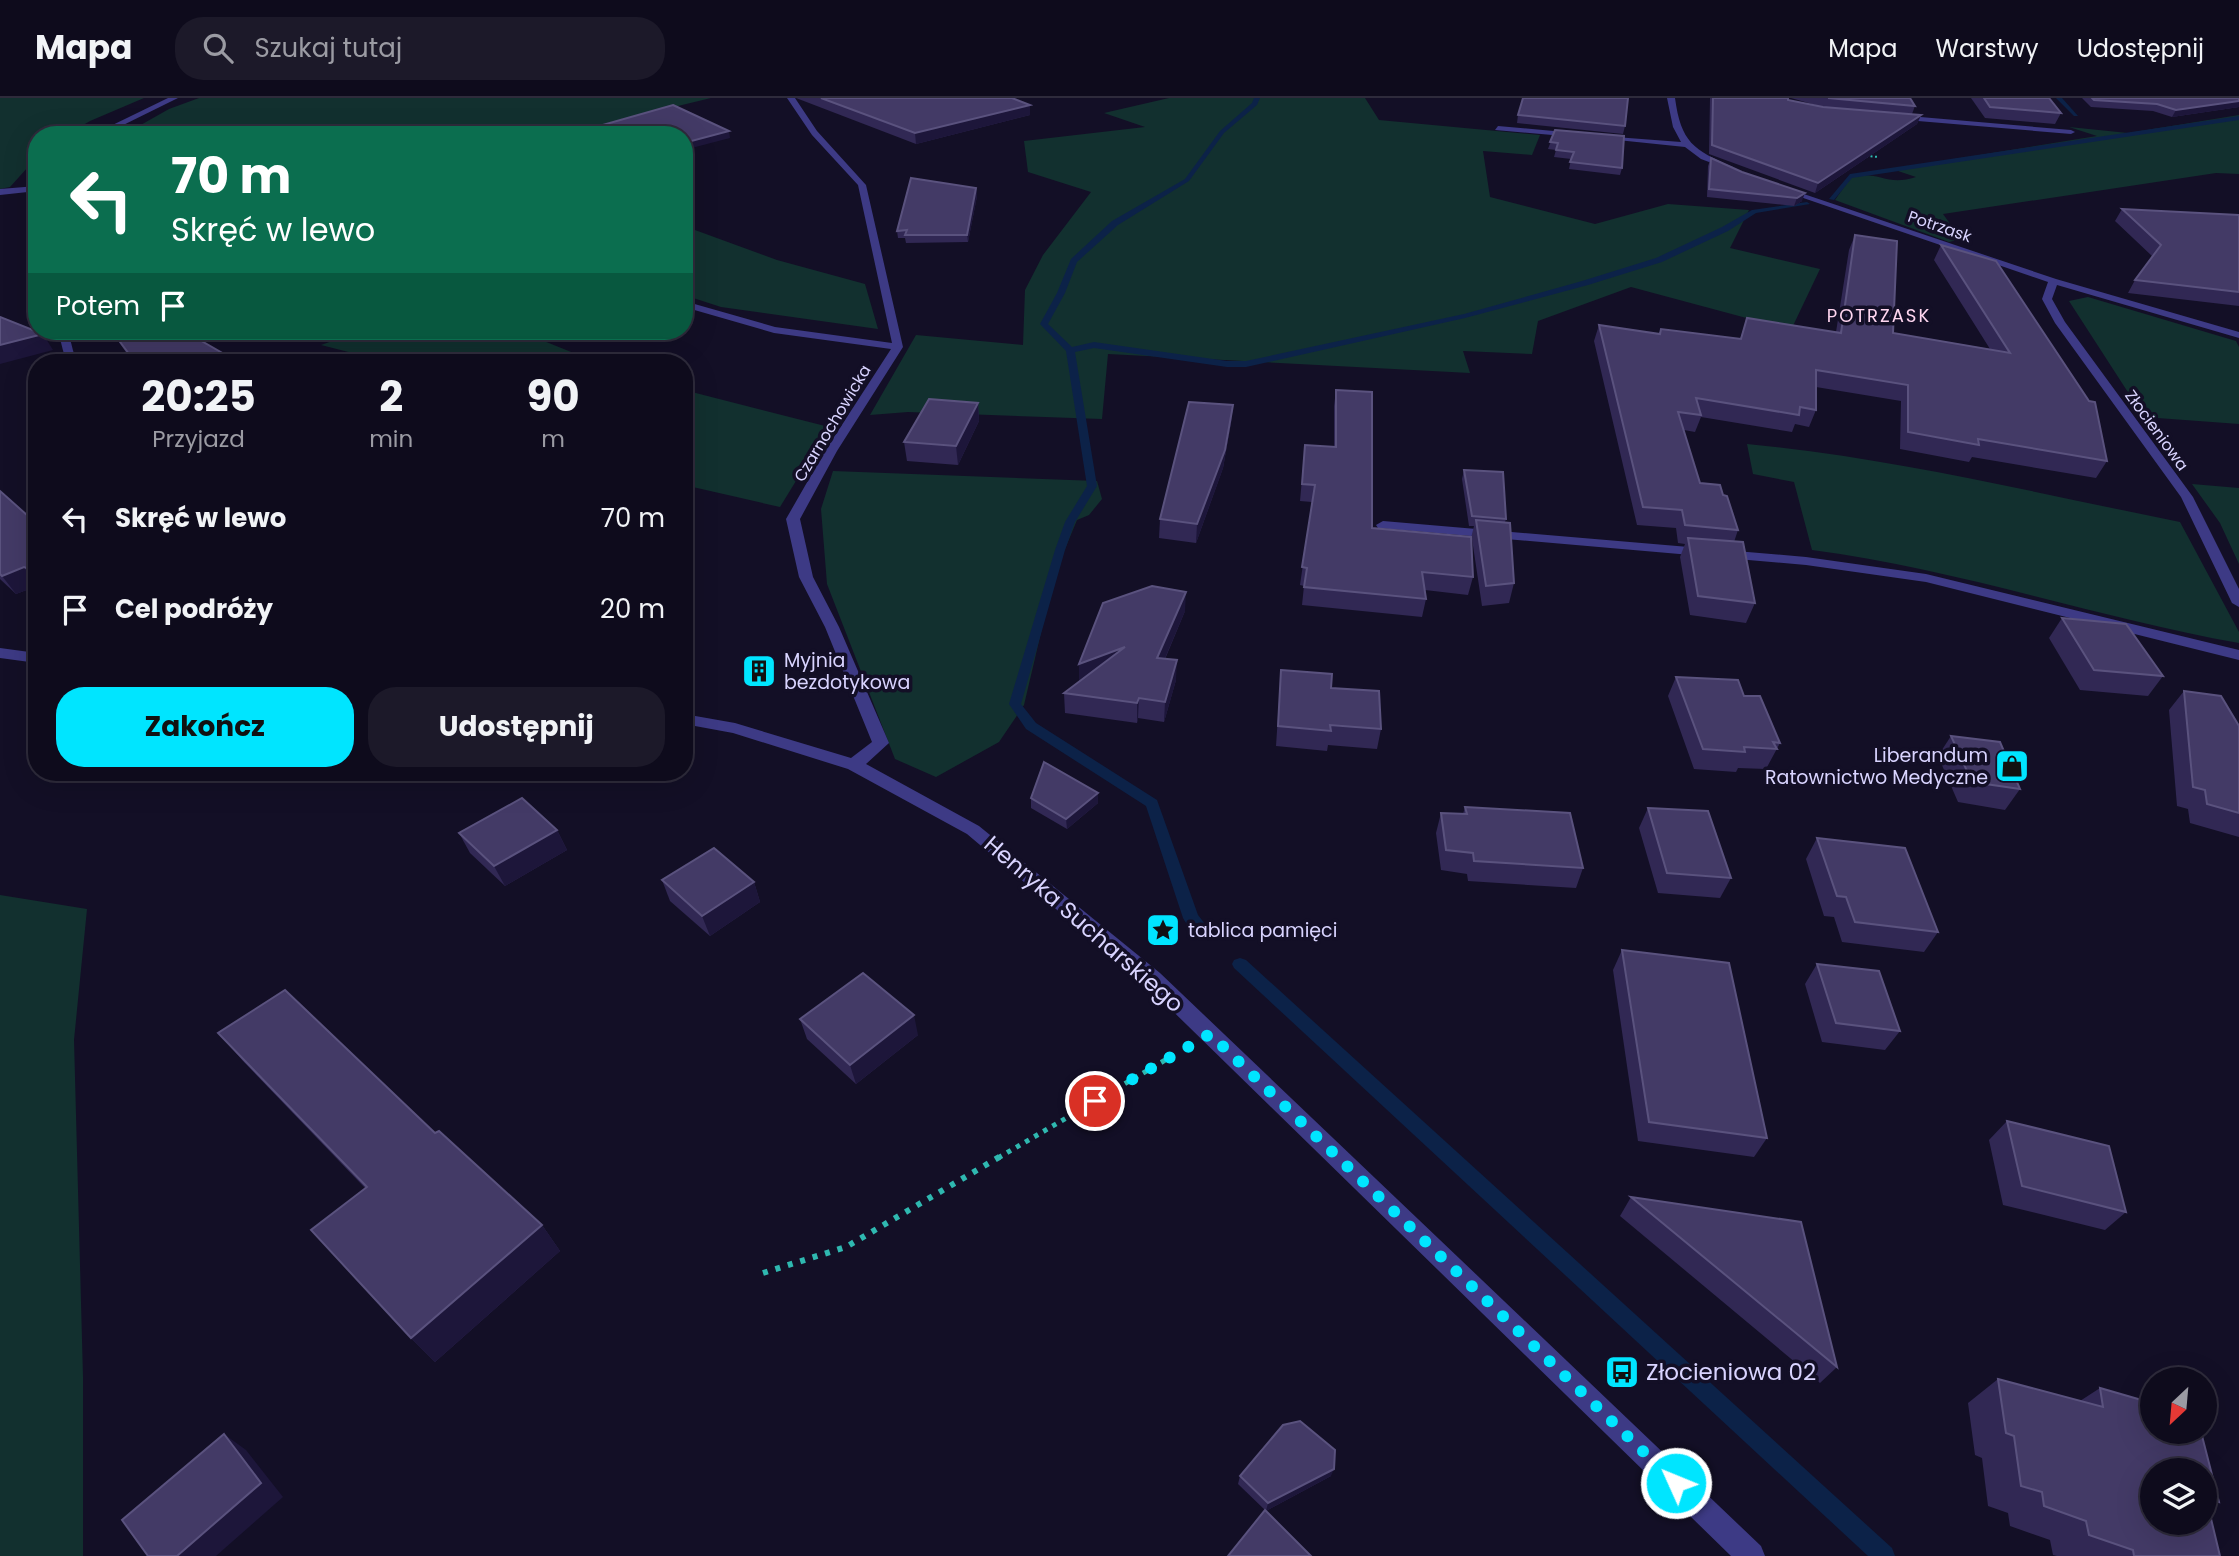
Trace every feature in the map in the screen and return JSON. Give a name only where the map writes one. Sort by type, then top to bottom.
[{"type":"street","points":[[115,126],[174,98]]},
{"type":"street","points":[[693,307],[774,330],[898,346],[859,178],[845,167],[798,113],[790,98]]},
{"type":"street","points":[[1671,98],[1679,137],[1684,145],[1702,158],[1743,175]]},
{"type":"street","points":[[1890,117],[2071,132]]},
{"type":"street","points":[[1498,128],[1684,145]]},
{"type":"street","name":"Potrzask","points":[[1769,184],[2053,281],[2239,335]]},
{"type":"street","points":[[0,192],[28,189]]},
{"type":"street","name":"Złocieniowa","points":[[2053,281],[2047,299],[2060,323],[2187,497],[2239,603]]},
{"type":"street","name":"Czarnochowicka","points":[[855,765],[881,743],[832,627],[806,577],[793,519],[831,451],[898,346]]},
{"type":"street","points":[[1383,525],[1806,561],[1926,578],[2239,655]]},
{"type":"street","points":[[0,653],[28,656]]},
{"type":"street","name":"Henryka Sucharskiego","points":[[693,721],[735,728],[855,765],[973,830],[1153,979],[1751,1556]]},
{"type":"path","points":[[1866,156],[1879,157]]},
{"type":"path","points":[[763,1273],[846,1248],[1210,1034]]},
{"type":"green space","points":[[0,98],[144,98],[81,126],[28,126],[28,167],[10,187],[0,189]]},
{"type":"green space","points":[[199,98],[711,98],[595,126],[139,126],[169,109]]},
{"type":"green space","points":[[1169,98],[1365,98],[1379,120],[1540,135],[1532,155],[1483,151],[1490,197],[1595,224],[1668,204],[1749,210],[1730,248],[1820,269],[1791,330],[1631,287],[1538,321],[1532,354],[1463,351],[1470,373],[1108,354],[1102,419],[908,412],[870,415],[916,335],[1023,345],[1025,290],[1043,255],[1091,192],[1028,172],[1024,141],[1145,127],[1104,113]]},
{"type":"green space","points":[[2239,115],[2239,174],[2216,173],[1943,214],[1961,239],[1949,242],[1835,200],[1851,177],[1869,175],[1890,180],[1906,180],[1916,177],[1892,169],[2097,136],[2069,127],[2128,133]]},
{"type":"green space","points":[[693,229],[777,260],[865,284],[878,329],[721,307],[693,298]]},
{"type":"green space","points":[[2088,297],[2236,341],[2239,347],[2239,424],[2144,417],[2069,301]]},
{"type":"green space","points":[[335,340],[541,340],[576,354],[356,354],[321,345]]},
{"type":"green space","points":[[693,392],[829,427],[780,507],[693,487]]},
{"type":"green space","points":[[1747,444],[1910,467],[2180,522],[2239,632],[2239,643],[1920,569],[1812,550],[1794,482],[1753,474]]},
{"type":"green space","points":[[833,471],[1097,481],[1102,499],[1089,515],[1077,520],[1055,573],[1024,705],[999,742],[936,777],[895,759],[827,584],[821,509]]},
{"type":"green space","points":[[2192,484],[2239,488],[2239,564],[2220,523]]},
{"type":"green space","points":[[0,895],[87,909],[74,1040],[83,1377],[83,1556],[0,1556]]},
{"type":"building","points":[[821,98],[1012,98],[1030,105],[915,133]]},
{"type":"building","points":[[1523,98],[1628,98],[1625,126],[1518,115]]},
{"type":"building","points":[[1713,98],[1788,98],[1823,107],[1921,115],[1818,183],[1712,145]]},
{"type":"building","points":[[1828,98],[1910,98],[1915,106]]},
{"type":"building","points":[[1984,98],[2049,98],[2061,113],[1990,107]]},
{"type":"building","points":[[2092,98],[2239,98],[2239,101],[2176,110],[2157,104]]},
{"type":"building","points":[[673,105],[729,131],[693,141],[693,126],[599,126]]},
{"type":"building","points":[[1555,130],[1624,136],[1622,168],[1570,162],[1574,152],[1556,150],[1558,143],[1550,142]]},
{"type":"building","points":[[1711,158],[1742,172],[1805,193],[1797,198],[1709,189]]},
{"type":"building","points":[[911,178],[976,188],[967,235],[905,235],[907,230],[897,231]]},
{"type":"building","points":[[2122,209],[2239,215],[2239,292],[2135,280],[2161,245]]},
{"type":"building","points":[[1855,235],[1897,241],[1893,333],[2010,353],[1941,245],[1996,261],[2089,401],[2095,402],[2107,461],[1978,439],[1979,445],[1908,432],[1908,385],[1816,370],[1816,410],[1800,407],[1799,415],[1696,398],[1701,415],[1678,412],[1700,483],[1720,485],[1723,495],[1727,496],[1738,530],[1685,525],[1682,510],[1643,507],[1599,325],[1660,334],[1661,329],[1741,339],[1747,318],[1841,333]]},
{"type":"building","points":[[0,317],[28,328],[28,338],[0,345]]},
{"type":"building","points":[[119,340],[200,340],[224,354],[129,354]]},
{"type":"building","points":[[1336,390],[1372,392],[1372,528],[1471,537],[1473,577],[1422,572],[1426,599],[1304,587],[1307,568],[1302,567],[1315,485],[1302,484],[1305,445],[1336,447]]},
{"type":"building","points":[[929,399],[978,403],[956,446],[904,442]]},
{"type":"building","points":[[1189,402],[1233,405],[1225,450],[1197,524],[1160,519]]},
{"type":"building","points":[[1464,470],[1503,472],[1506,519],[1472,516]]},
{"type":"building","points":[[0,491],[28,516],[28,569],[24,567],[2,576]]},
{"type":"building","points":[[1476,520],[1510,523],[1514,583],[1486,586]]},
{"type":"building","points":[[1688,538],[1743,542],[1755,603],[1698,596]]},
{"type":"building","points":[[1152,586],[1186,592],[1157,658],[1177,660],[1165,702],[1139,698],[1137,703],[1064,693],[1125,647],[1079,664],[1103,603]]},
{"type":"building","points":[[2062,618],[2126,624],[2163,676],[2094,670]]},
{"type":"building","points":[[1281,670],[1332,674],[1331,688],[1379,691],[1381,729],[1330,725],[1331,731],[1278,726]]},
{"type":"building","points":[[1676,677],[1738,680],[1744,696],[1760,696],[1780,743],[1773,742],[1777,749],[1744,747],[1745,752],[1703,749]]},
{"type":"building","points":[[2184,691],[2221,696],[2239,726],[2239,813],[2207,804],[2205,790],[2193,787]]},
{"type":"building","points":[[1951,736],[2000,742],[2020,789],[1972,782]]},
{"type":"building","points":[[1044,762],[1098,793],[1066,819],[1031,798]]},
{"type":"building","points":[[522,798],[557,830],[494,866],[459,833]]},
{"type":"building","points":[[1465,807],[1570,813],[1583,868],[1474,861],[1473,853],[1446,850],[1441,813],[1467,814]]},
{"type":"building","points":[[1648,808],[1708,811],[1731,878],[1667,873]]},
{"type":"building","points":[[1817,838],[1905,848],[1938,932],[1855,922],[1846,897],[1837,896]]},
{"type":"building","points":[[714,848],[754,882],[702,916],[662,880]]},
{"type":"building","points":[[1622,950],[1729,963],[1767,1138],[1649,1122]]},
{"type":"building","points":[[1817,964],[1879,971],[1900,1031],[1836,1023]]},
{"type":"building","points":[[863,973],[914,1015],[850,1065],[800,1019]]},
{"type":"building","points":[[285,990],[435,1133],[439,1131],[542,1225],[411,1338],[311,1230],[367,1187],[218,1033]]},
{"type":"building","points":[[2007,1121],[2109,1146],[2126,1212],[2022,1186]]},
{"type":"building","points":[[1631,1197],[1801,1222],[1837,1367]]},
{"type":"building","points":[[1998,1379],[2103,1407],[2100,1388],[2140,1400],[2140,1444],[2204,1444],[2208,1458],[2140,1458],[2140,1535],[2215,1535],[2220,1556],[2134,1556],[2133,1550],[2089,1535],[2086,1521],[2044,1506],[2042,1492],[2021,1486],[2014,1436],[2006,1433]]},
{"type":"building","points":[[1300,1421],[1335,1450],[1334,1469],[1268,1503],[1240,1476],[1283,1425]]},
{"type":"building","points":[[224,1434],[261,1483],[177,1556],[148,1556],[122,1520]]},
{"type":"building","points":[[1265,1510],[1311,1556],[1228,1556]]},
{"type":"waterway","points":[[1070,350],[1044,324],[1074,261],[1115,223],[1187,180],[1222,132],[1255,104],[1257,98]]},
{"type":"waterway","points":[[2059,98],[2076,115]]},
{"type":"waterway","points":[[1832,199],[1850,176],[2239,118]]},
{"type":"waterway","points":[[1070,350],[1094,345],[1227,364],[1246,364],[1465,316],[1585,283],[1659,260],[1725,229],[1754,211],[1807,204]]},
{"type":"waterway","points":[[1070,350],[1092,486],[1070,522],[1060,550],[1015,704],[1031,726],[1152,803],[1191,918],[1201,929]]},
{"type":"waterway","points":[[1240,964],[1884,1556]]},
{"type":"place","name":"Myjnia bezdotykowa","points":[[759,671]]},
{"type":"place","name":"Liberandum Ratownictwo Medyczne","points":[[2012,766]]},
{"type":"place","name":"tablica pamięci","points":[[1163,930]]},
{"type":"place","name":"Złocieniowa 02","points":[[1622,1372]]},
{"type":"district","name":"POTRZASK","points":[[1879,316]]},
{"type":"route","points":[[1095,1101],[1210,1034],[1676,1483]]}]
